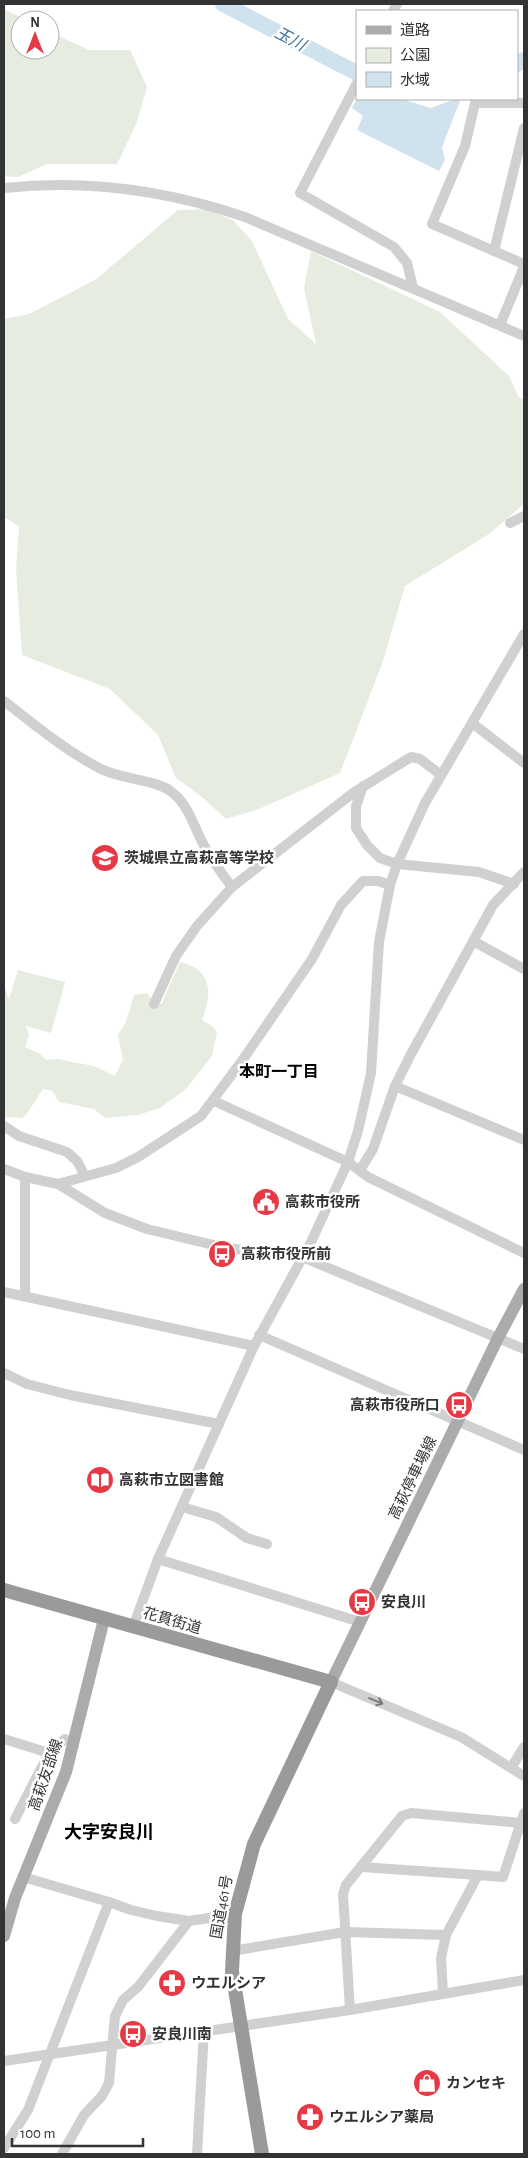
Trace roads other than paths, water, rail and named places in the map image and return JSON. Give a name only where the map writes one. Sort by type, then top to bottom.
[{"type":"highway","name":"花貫街道","points":[[4,1590],[331,1682]]},
{"type":"highway","name":"国道461号","points":[[262,2154],[239,2025],[232,1971],[235,1914],[246,1869],[257,1836],[331,1682]]},
{"type":"main road","name":"高萩停車場線","points":[[331,1682],[498,1338],[524,1289]]},
{"type":"main road","name":"高萩友部線","points":[[4,1936],[23,1877],[56,1799],[74,1742],[104,1619]]},
{"type":"street","points":[[356,85],[300,193],[394,247],[407,263],[413,288]]},
{"type":"street","points":[[500,325],[524,265],[432,224],[465,146],[475,103],[524,103]]},
{"type":"street","points":[[494,251],[524,128]]},
{"type":"street","points":[[4,188],[37,184],[82,185],[124,188],[176,196],[245,216],[524,336]]},
{"type":"street","points":[[510,523],[524,516]]},
{"type":"street","points":[[133,1627],[158,1559],[254,1346],[302,1257],[348,1162],[358,1131],[371,1073],[378,942],[390,885],[397,864],[410,832],[441,775],[524,634]]},
{"type":"street","points":[[4,702],[72,752],[102,770],[131,780],[157,784],[172,792],[182,802],[203,844],[232,887]]},
{"type":"street","points":[[472,723],[524,763]]},
{"type":"street","points":[[154,1004],[176,956],[197,926],[232,887],[364,786],[410,757],[420,760],[441,775]]},
{"type":"street","points":[[364,786],[356,806],[356,828],[366,845],[380,858],[397,864],[462,868],[514,884]]},
{"type":"street","points":[[360,1170],[373,1149],[395,1086],[473,941],[493,905],[524,872]]},
{"type":"street","points":[[58,1184],[116,1168],[138,1157],[190,1124],[214,1101],[312,958],[345,900],[363,881],[378,881],[390,885]]},
{"type":"street","points":[[473,941],[524,969]]},
{"type":"street","points":[[395,1086],[524,1140]]},
{"type":"street","points":[[214,1101],[348,1162],[368,1177],[524,1253]]},
{"type":"street","points":[[4,1126],[19,1136],[67,1152],[77,1161],[85,1176]]},
{"type":"street","points":[[4,1170],[25,1177],[58,1184],[105,1213],[147,1229],[226,1248],[302,1257],[524,1349]]},
{"type":"street","points":[[24,1296],[25,1177]]},
{"type":"street","points":[[4,1292],[254,1346]]},
{"type":"street","points":[[259,1336],[524,1450]]},
{"type":"street","points":[[4,1373],[27,1384],[70,1395],[220,1424]]},
{"type":"street","points":[[182,1506],[216,1517],[247,1538],[267,1544]]},
{"type":"street","points":[[158,1559],[360,1622]]},
{"type":"street","points":[[331,1682],[461,1737],[524,1776]]},
{"type":"street","points":[[4,1739],[49,1753]]},
{"type":"street","points":[[15,1819],[49,1753],[65,1739],[74,1742]]},
{"type":"street","points":[[511,1768],[524,1747]]},
{"type":"street","points":[[350,2010],[343,1894],[346,1885],[402,1816],[411,1812],[523,1818],[503,1877],[361,1867]]},
{"type":"street","points":[[443,1993],[441,1958],[446,1935],[478,1875]]},
{"type":"street","points":[[23,1877],[130,1910],[189,1921],[235,1914]]},
{"type":"street","points":[[4,2148],[28,2110],[109,1902]]},
{"type":"street","points":[[62,2154],[84,2115],[102,2096],[108,2083],[114,2016],[118,2006],[138,1986],[189,1921]]},
{"type":"street","points":[[232,1951],[345,1932],[446,1935]]},
{"type":"street","points":[[4,2062],[239,2025],[350,2010],[524,1980]]},
{"type":"street","points":[[197,2154],[204,2031]]},
{"type":"water","points":[[356,100],[404,100],[431,108],[452,100],[460,101],[442,147],[445,160],[439,171],[357,130],[363,116],[352,108]]},
{"type":"waterway","name":"玉川","points":[[223,4],[356,72]]},
{"type":"waterway","name":"玉川","points":[[518,63],[524,60]]},
{"type":"place","name":"茨城県立高萩高等学校","points":[[105,858]]},
{"type":"place","name":"高萩市役所","points":[[266,1202]]},
{"type":"place","name":"高萩市役所前","points":[[222,1254]]},
{"type":"place","name":"高萩市役所口","points":[[459,1405]]},
{"type":"place","name":"高萩市立図書館","points":[[100,1480]]},
{"type":"place","name":"安良川","points":[[362,1602]]},
{"type":"place","name":"ウエルシア","points":[[172,1983]]},
{"type":"place","name":"安良川南","points":[[133,2034]]},
{"type":"place","name":"カンセキ","points":[[427,2083]]},
{"type":"place","name":"ウエルシア薬局","points":[[310,2117]]},
{"type":"district","name":"本町一丁目","points":[[279,1072]]},
{"type":"district","name":"大字安良川","points":[[109,1833]]}]
